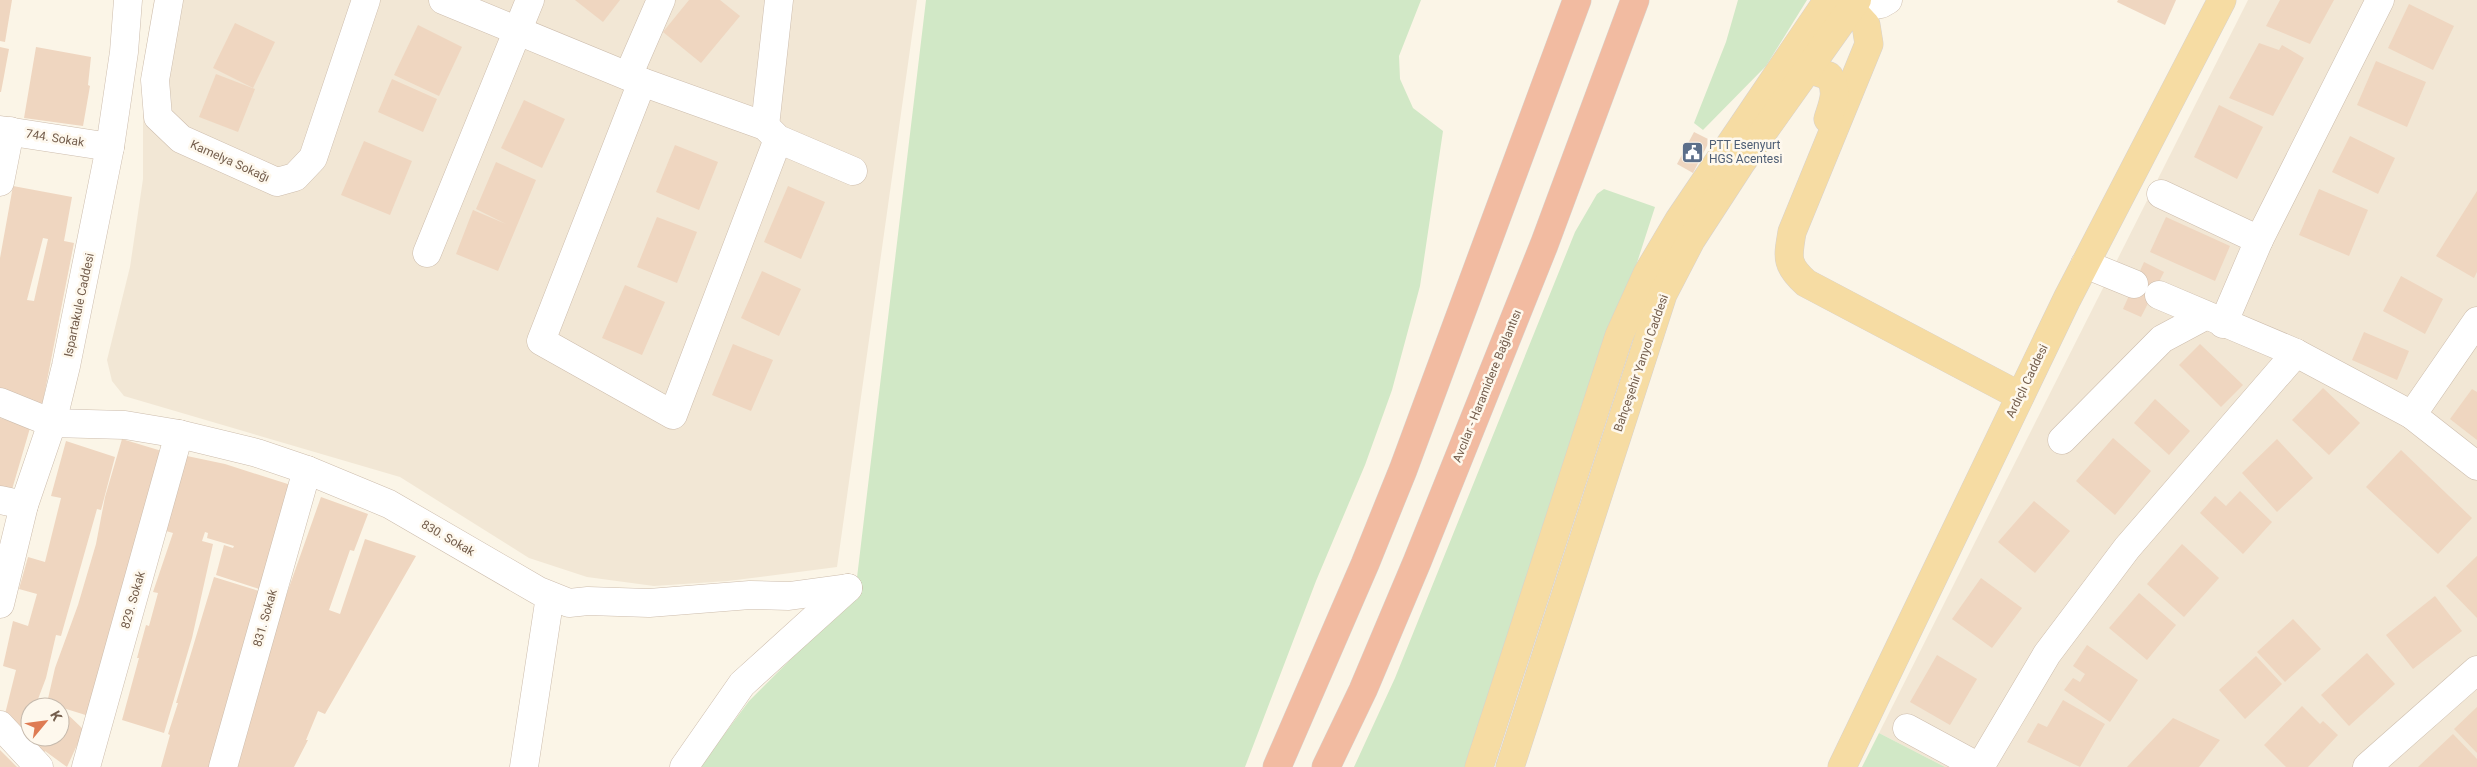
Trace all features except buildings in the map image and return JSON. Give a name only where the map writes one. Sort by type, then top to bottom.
[{"type":"highway","points":[[1277,767],[1334,637],[1403,470],[1577,0]]},
{"type":"highway","name":"Avcılar - Haramidere Bağlantısı","points":[[1326,767],[1363,690],[1416,562],[1544,245],[1636,0]]},
{"type":"main road","name":"Ardıçlı Caddesi","points":[[1842,767],[2085,264],[2222,0]]},
{"type":"main road","name":"Bahçeşehir Yanyol Caddesi","points":[[1510,767],[1663,294],[1691,240],[1741,163],[1808,69],[1845,3]]},
{"type":"main road","name":"Bahçeşehir Yanyol Caddesi","points":[[1479,767],[1619,336],[1647,274],[1679,220],[1845,3]]},
{"type":"main road","points":[[1845,3],[1866,26],[1869,44],[1823,152],[1792,232],[1788,259],[1794,272],[1806,283],[2020,396]]},
{"type":"main road","points":[[1808,69],[1829,76],[1835,85],[1835,96],[1826,128],[1823,152]]},
{"type":"street","name":"Ispartakule Caddesi","points":[[0,604],[12,503],[52,422],[66,366],[110,147],[124,52],[128,0]]},
{"type":"street","name":"Kamelya Sokağı","points":[[169,0],[155,80],[158,117],[181,139],[276,182],[295,177],[313,158],[366,0]]},
{"type":"street","points":[[443,0],[772,133],[853,171]]},
{"type":"street","points":[[427,253],[530,0]]},
{"type":"street","points":[[661,0],[635,79],[541,341],[673,415],[772,133],[779,0]]},
{"type":"street","points":[[1845,3],[1881,4],[1888,0]]},
{"type":"street","points":[[2062,440],[2162,339],[2214,320],[2259,240],[2380,0]]},
{"type":"street","name":"744. Sokak","points":[[5,131],[110,147]]},
{"type":"street","points":[[0,182],[5,131]]},
{"type":"street","points":[[2161,194],[2259,240]]},
{"type":"street","points":[[2085,264],[2134,284]]},
{"type":"street","points":[[2159,294],[2214,320],[2296,354],[2412,415],[2477,466]]},
{"type":"street","points":[[2412,415],[2477,321]]},
{"type":"street","points":[[1907,728],[1979,767],[2047,654],[2127,548],[2296,354]]},
{"type":"street","name":"830. Sokak","points":[[0,402],[52,422],[125,426],[179,434],[256,453],[307,470],[389,504],[539,592],[569,603],[588,601],[649,603],[750,595],[789,596],[848,588],[742,684],[684,767]]},
{"type":"street","name":"829. Sokak","points":[[86,767],[179,434]]},
{"type":"street","name":"831. Sokak","points":[[223,767],[307,470]]},
{"type":"street","points":[[524,767],[550,596]]},
{"type":"street","points":[[2367,767],[2477,670]]},
{"type":"street","points":[[0,725],[40,767]]},
{"type":"shaded area","points":[[154,0],[917,0],[837,567],[728,581],[654,586],[587,577],[529,558],[400,477],[124,396],[112,381],[107,360],[130,267],[143,179],[143,65]]},
{"type":"shaded area","points":[[2248,0],[2477,0],[2477,767],[1945,767],[1879,733]]},
{"type":"green space","points":[[926,0],[1421,0],[1399,56],[1400,79],[1413,108],[1443,131],[1420,286],[1392,390],[1365,465],[1316,581],[1245,767],[700,767],[749,701],[825,625],[856,586]]},
{"type":"green space","points":[[1738,0],[1807,0],[1766,66],[1703,130],[1694,123],[1726,42]]},
{"type":"green space","points":[[1604,189],[1655,207],[1634,272],[1616,311],[1582,404],[1468,767],[1354,767],[1395,678],[1575,232],[1597,194]]},
{"type":"green space","points":[[1879,733],[1945,767],[1862,767]]},
{"type":"place","name":"PTT Esenyurt HGS Acentesi","points":[[1693,152]]}]
